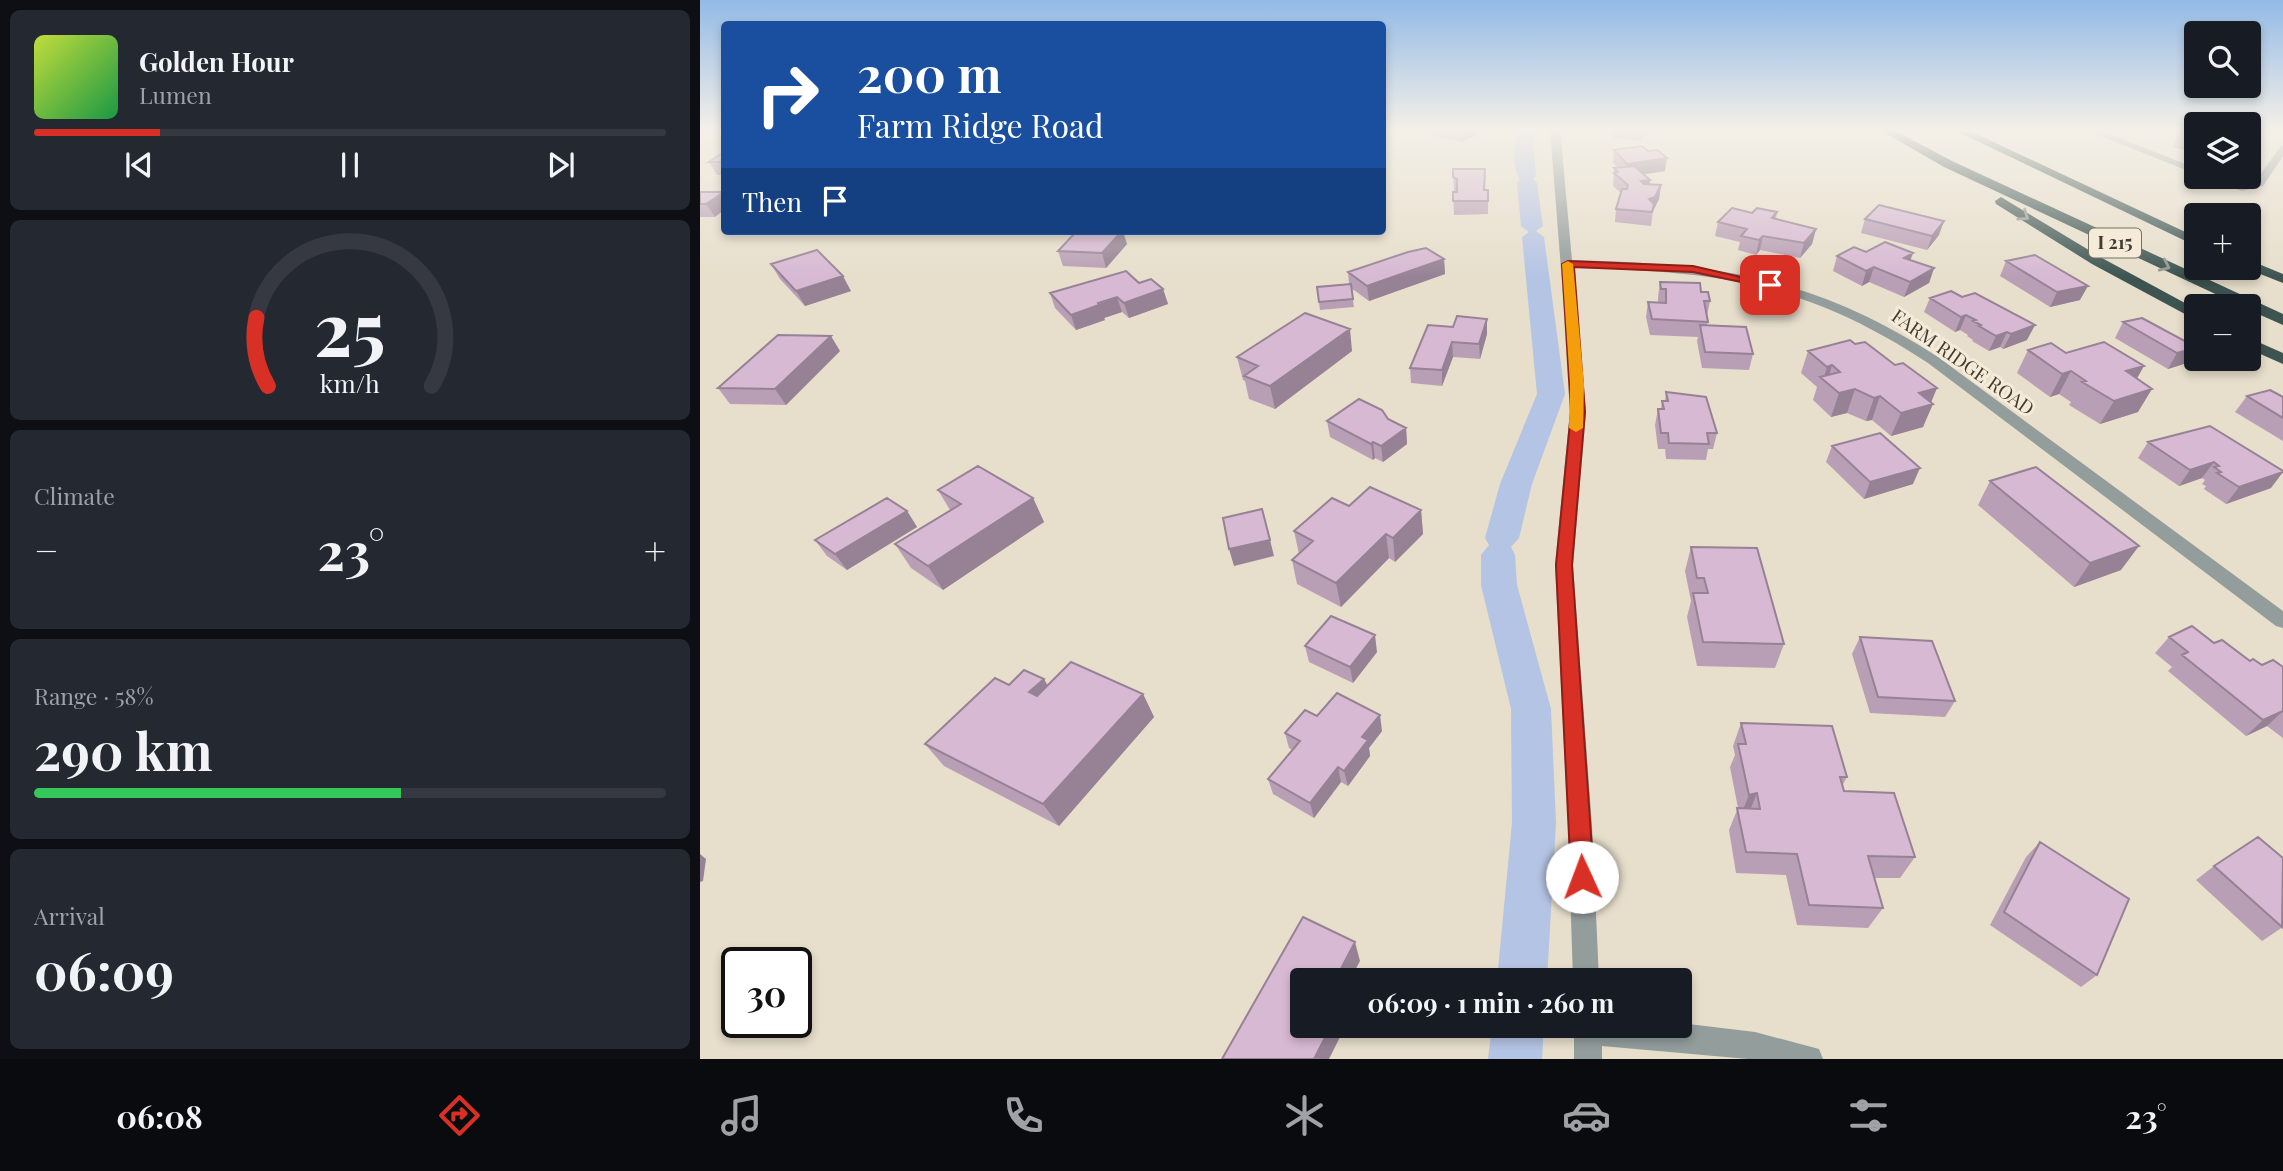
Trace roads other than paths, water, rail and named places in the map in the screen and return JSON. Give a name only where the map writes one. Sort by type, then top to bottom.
[{"type":"highway","points":[[1969,178],[2033,223],[2184,308]]},
{"type":"highway","name":"I 215","points":[[1979,178],[2283,320]]},
{"type":"highway","name":"I 215","points":[[2062,178],[2184,236]]},
{"type":"highway","points":[[2261,268],[2283,277]]},
{"type":"highway","points":[[2261,349],[2283,359]]},
{"type":"street","points":[[1560,178],[1578,412],[1564,565],[1580,825],[1586,968]]},
{"type":"street","name":"FARM RIDGE ROAD","points":[[1568,264],[1661,266],[1755,280],[1819,299],[1883,328],[1933,360],[2283,621]]},
{"type":"street","points":[[1588,1038],[1588,1059]]},
{"type":"street","points":[[1685,1038],[1734,1043],[1787,1052],[1809,1059]]},
{"type":"waterway","points":[[1527,183],[1532,226]]},
{"type":"waterway","points":[[1502,538],[1516,484],[1551,394],[1533,237]]},
{"type":"waterway","points":[[1498,555],[1499,585],[1531,709],[1534,823],[1523,968]]},
{"type":"waterway","points":[[1515,1059],[1517,1038]]}]
